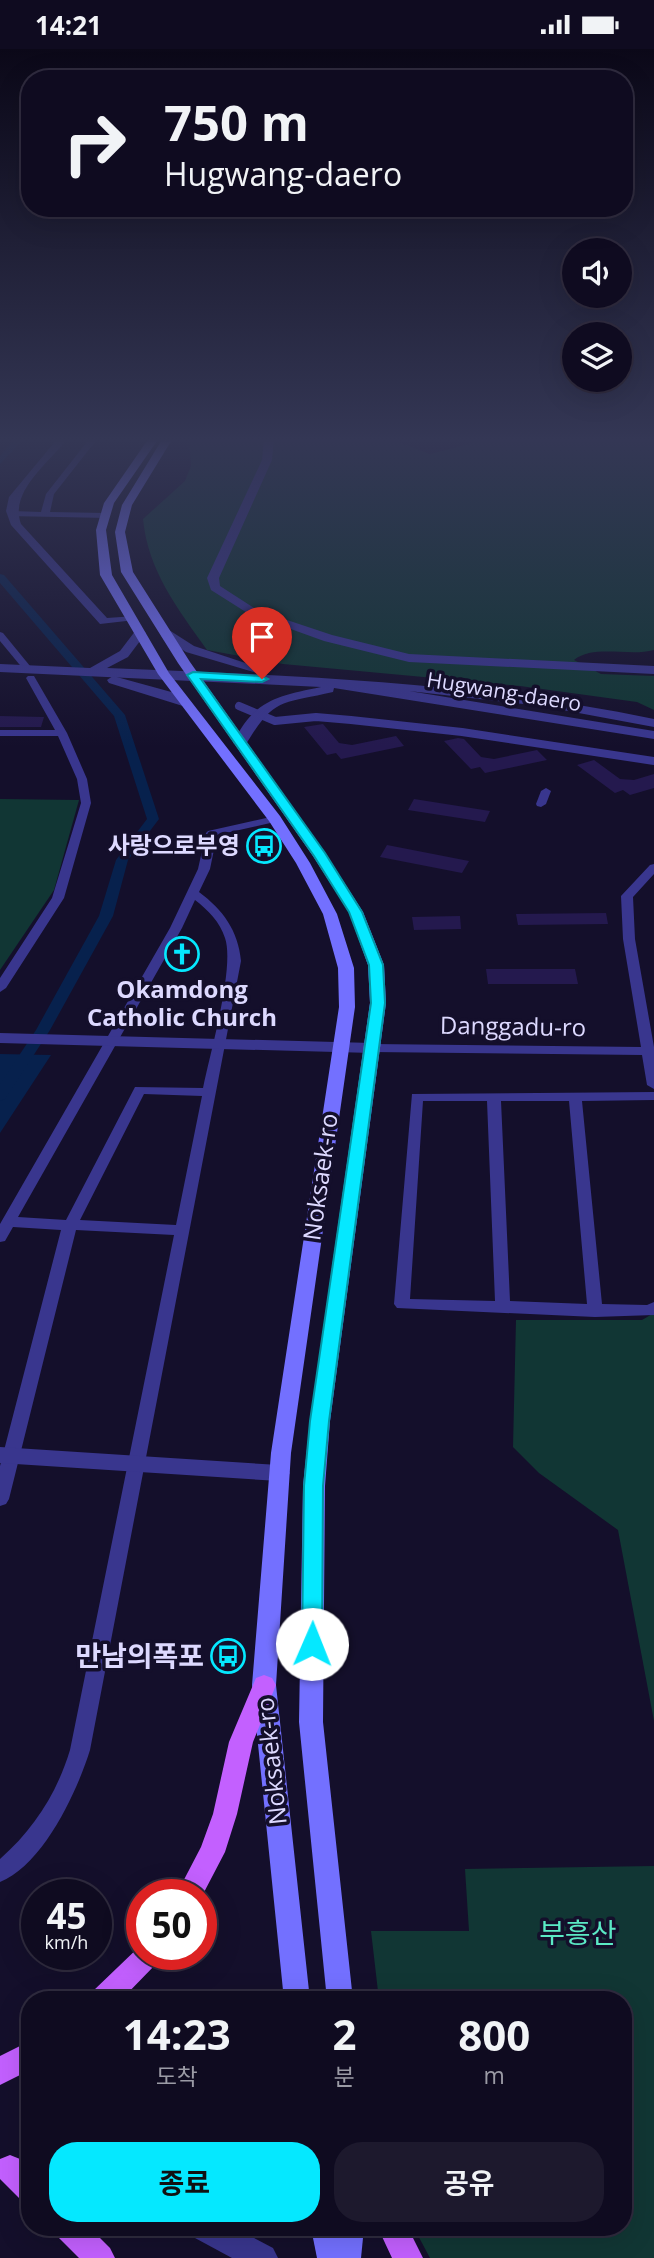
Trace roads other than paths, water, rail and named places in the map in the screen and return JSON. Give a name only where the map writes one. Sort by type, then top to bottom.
[{"type":"main road","name":"Noksaek-ro","points":[[101,541],[106,575],[136,626],[156,674],[186,703],[275,819],[330,914],[346,968],[347,1007],[279,1473],[264,1685],[296,1991]]},
{"type":"main road","name":"Noksaek-ro","points":[[122,541],[127,572],[193,675],[356,912],[376,965],[378,1003],[320,1421],[314,1486],[311,1722],[339,1991]]},
{"type":"main road","points":[[198,1879],[212,1852],[225,1814],[241,1742],[264,1685]]},
{"type":"main road","points":[[111,1991],[132,1970]]},
{"type":"main road","points":[[0,2071],[21,2060]]},
{"type":"main road","points":[[77,2236],[100,2258]]},
{"type":"main road","points":[[328,2236],[332,2258]]},
{"type":"main road","points":[[346,2258],[348,2236]]},
{"type":"main road","points":[[397,2236],[408,2258]]},
{"type":"street","points":[[28,541],[104,622],[136,626],[127,651],[90,672]]},
{"type":"street","points":[[230,541],[213,578],[215,588],[253,612],[328,638],[409,658],[654,670]]},
{"type":"street","points":[[165,633],[190,649],[309,682]]},
{"type":"street","points":[[0,635],[29,673],[62,733],[82,779],[86,803],[58,898],[0,988]]},
{"type":"street","points":[[0,668],[29,673]]},
{"type":"street","points":[[0,678],[46,671],[90,672],[153,690],[186,703]]},
{"type":"street","name":"Hugwang-daero","points":[[90,672],[396,685],[526,702],[654,725]]},
{"type":"street","name":"Hugwang-daero","points":[[349,685],[422,683],[534,695],[654,716]]},
{"type":"street","points":[[240,743],[248,721],[256,713],[280,700],[349,685]]},
{"type":"street","name":"Hugwang-daero","points":[[349,685],[654,735]]},
{"type":"street","points":[[239,706],[275,721],[316,717],[462,732],[654,761]]},
{"type":"street","points":[[0,733],[62,733]]},
{"type":"street","points":[[541,804],[546,791]]},
{"type":"street","points":[[0,1237],[105,1040],[193,893],[206,861],[212,833],[275,819]]},
{"type":"street","points":[[654,867],[627,897],[629,939],[651,1051],[654,1085]]},
{"type":"street","points":[[0,1872],[35,1839],[51,1818],[62,1801],[76,1765],[209,1093],[235,961],[233,938],[221,916],[193,893]]},
{"type":"street","points":[[0,1038],[372,1048]]},
{"type":"street","name":"Danggadu-ro","points":[[372,1048],[651,1051]]},
{"type":"street","points":[[0,1499],[6,1456],[71,1225],[140,1090],[209,1093]]},
{"type":"street","points":[[654,1096],[416,1097],[402,1304],[595,1311],[650,1311],[654,1308]]},
{"type":"street","points":[[494,1097],[503,1307]]},
{"type":"street","points":[[575,1097],[595,1311]]},
{"type":"street","points":[[8,1222],[181,1230]]},
{"type":"street","points":[[6,1456],[279,1473]]},
{"type":"street","points":[[220,2236],[263,2258]]},
{"type":"water","points":[[0,1054],[51,1055],[0,1133]]},
{"type":"waterway","points":[[0,577],[119,715],[153,819],[122,860],[106,916],[43,1030],[0,1096]]},
{"type":"place","name":"사랑으로부영","points":[[264,846]]},
{"type":"place","name":"Okamdong Catholic Church","points":[[182,954]]},
{"type":"place","name":"만남의폭포","points":[[228,1656]]},
{"type":"park label","name":"부흥산","points":[[578,1933]]}]
